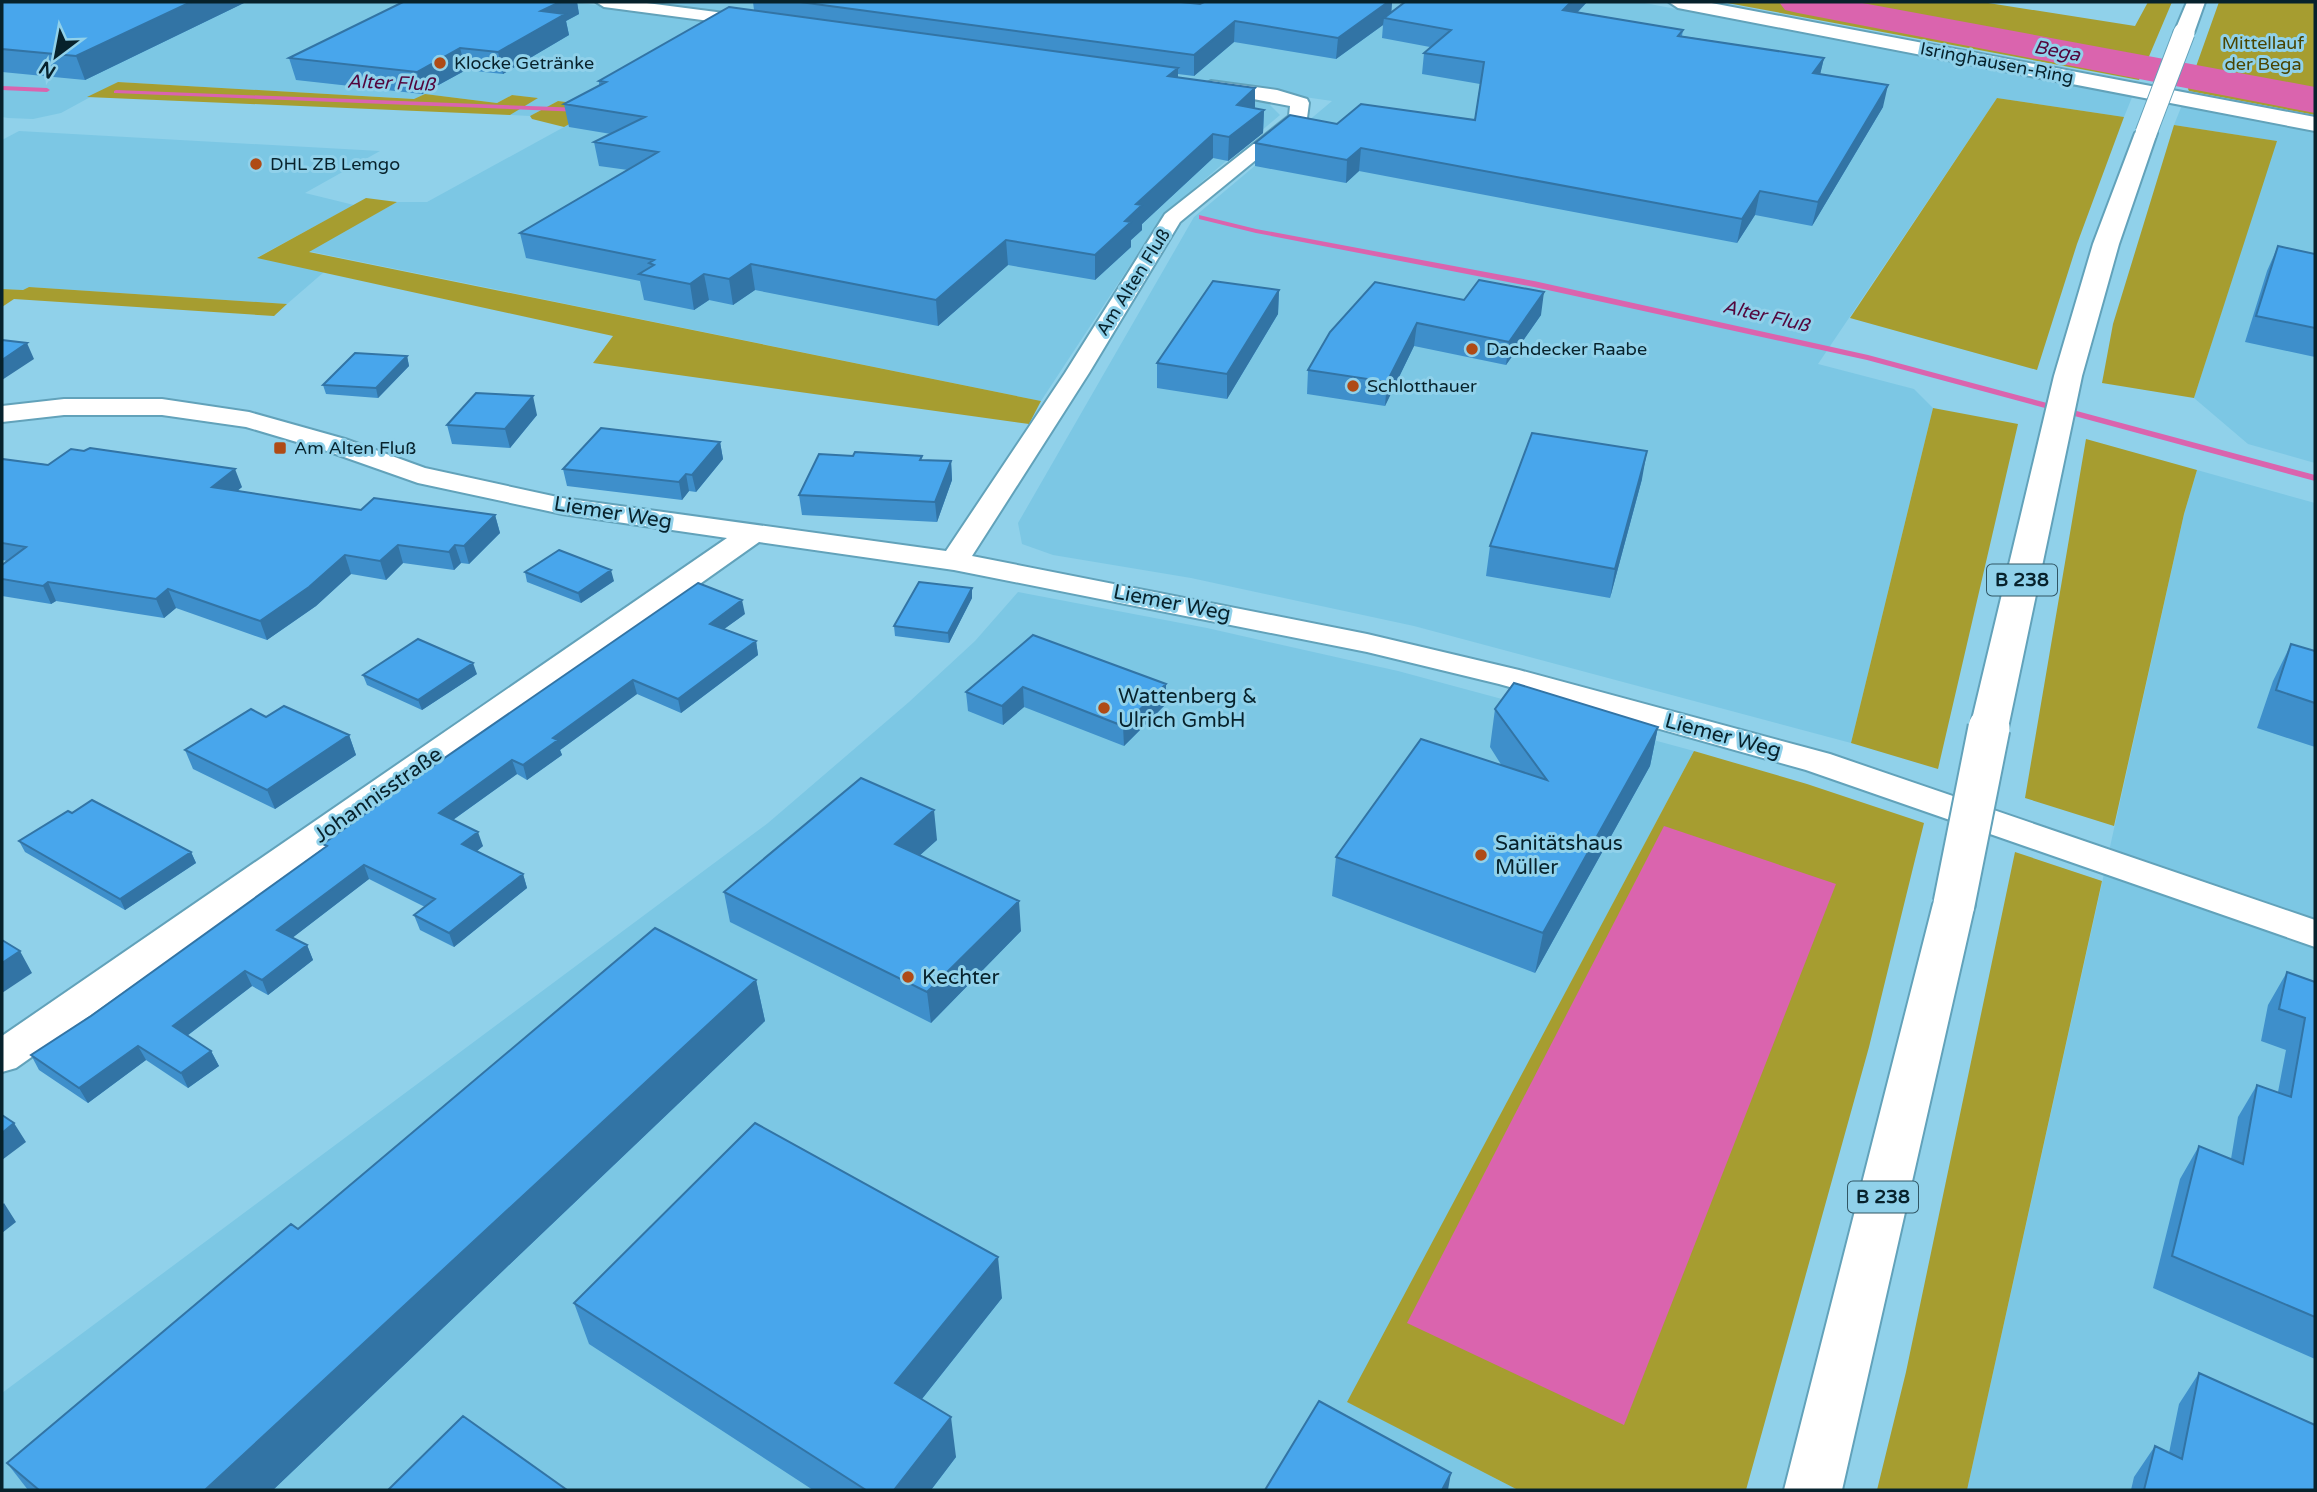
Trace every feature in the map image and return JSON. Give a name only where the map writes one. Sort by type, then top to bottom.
[{"type":"main road","name":"Isringhausen-Ring","points":[[1678,2],[2315,124]]},
{"type":"main road","name":"B 238","points":[[1813,1490],[1954,904],[1989,728],[2068,376],[2106,244],[2196,2]]},
{"type":"street","points":[[604,2],[773,25]]},
{"type":"street","name":"Am Alten Fluß","points":[[954,561],[1077,373],[1172,218],[1298,118],[1300,103],[1277,96],[1186,82]]},
{"type":"street","name":"Liemer Weg","points":[[2,414],[64,407],[162,407],[249,420],[337,445],[418,475],[562,506],[954,561],[1367,643],[1508,677],[1818,762],[2315,934]]},
{"type":"street","name":"Johannisstraße","points":[[2,1057],[753,533]]},
{"type":"shaded area","points":[[2,2],[573,2],[1091,72],[1265,100],[1280,115],[1163,215],[1041,401],[308,251],[397,202],[427,202],[584,116],[574,103],[558,101],[530,116],[510,115],[536,98],[512,95],[497,103],[425,94],[415,99],[118,82],[61,113],[33,119],[2,117]]},
{"type":"shaded area","points":[[644,2],[1639,2],[2133,95],[2124,117],[1997,98],[1818,364],[1914,389],[1933,408],[1851,743],[1414,626],[1191,578],[1053,555],[1022,544],[1018,523],[1194,217],[1332,101]]},
{"type":"shaded area","points":[[2182,105],[2315,130],[2315,463],[2248,444],[2194,398],[2276,141],[2174,125]]},
{"type":"shaded area","points":[[19,131],[380,151],[305,193],[354,205],[258,257],[324,272],[287,304],[29,287],[23,290],[2,289],[2,140]]},
{"type":"shaded area","points":[[2197,470],[2315,503],[2315,1490],[1967,1490],[2184,514]]},
{"type":"shaded area","points":[[1018,592],[1207,628],[1398,671],[1694,751],[1348,1402],[1518,1490],[2,1490],[2,1393],[768,823],[909,702],[975,641]]},
{"type":"shaded area","points":[[1664,826],[1836,884],[1624,1425],[1407,1323]]},
{"type":"green space","points":[[1722,2],[1982,2],[2135,26],[2148,2],[2172,2],[2139,80]]},
{"type":"green space","name":"Mittellauf der Bega","points":[[2219,2],[2315,2],[2315,115],[2189,91]]},
{"type":"green space","points":[[118,82],[414,99],[425,94],[497,103],[512,95],[538,98],[510,115],[87,97]]},
{"type":"green space","points":[[1997,98],[2124,117],[2077,244],[2037,370],[1850,318]]},
{"type":"green space","points":[[558,101],[574,103],[584,116],[564,127],[532,119],[530,116]]},
{"type":"green space","points":[[2174,125],[2277,141],[2194,398],[2102,383],[2113,324]]},
{"type":"green space","points":[[366,198],[397,202],[309,252],[1041,401],[1029,424],[593,363],[613,336],[257,258]]},
{"type":"green space","points":[[29,287],[287,304],[274,316],[14,299],[2,307],[2,289],[23,290]]},
{"type":"green space","points":[[1933,408],[2018,424],[1938,769],[1851,743]]},
{"type":"green space","points":[[2086,439],[2197,470],[2184,514],[2114,826],[2025,798]]},
{"type":"green space","points":[[1694,751],[1807,784],[1924,823],[1869,1047],[1746,1490],[1518,1490],[1347,1402]]},
{"type":"green space","points":[[2015,852],[2102,881],[1967,1490],[1877,1490],[1906,1372]]},
{"type":"building","points":[[2,2],[191,2],[76,56],[2,49]]},
{"type":"building","points":[[403,2],[560,2],[541,11],[565,14],[498,52],[460,48],[417,72],[289,58]]},
{"type":"building","points":[[800,2],[1388,2],[1338,38],[1235,21],[1194,55]]},
{"type":"building","points":[[1405,2],[1571,2],[1563,10],[1683,30],[1678,36],[1824,58],[1813,73],[1888,85],[1818,202],[1760,191],[1742,219],[1361,148],[1347,160],[1255,143],[1290,115],[1337,124],[1361,104],[1475,120],[1484,62],[1424,53],[1451,30],[1384,18]]},
{"type":"building","points":[[729,7],[1178,68],[1168,76],[1255,88],[1237,105],[1264,110],[1229,137],[1213,134],[1136,204],[1142,205],[1125,221],[1131,222],[1095,255],[1006,240],[936,300],[751,264],[729,279],[704,274],[690,284],[639,274],[654,265],[649,263],[654,260],[520,233],[658,152],[594,142],[645,117],[564,104],[606,82],[599,81]]},
{"type":"building","points":[[2278,246],[2315,254],[2315,328],[2256,316]]},
{"type":"building","points":[[1479,280],[1544,292],[1509,342],[1417,323],[1387,382],[1308,370],[1330,332],[1375,282],[1464,300]]},
{"type":"building","points":[[1213,281],[1279,290],[1227,374],[1157,363]]},
{"type":"building","points":[[2,340],[27,343],[2,360]]},
{"type":"building","points":[[355,353],[407,356],[376,388],[323,385]]},
{"type":"building","points":[[476,393],[533,396],[505,429],[447,425]]},
{"type":"building","points":[[601,428],[720,442],[692,475],[686,474],[679,482],[563,469]]},
{"type":"building","points":[[1532,433],[1647,451],[1615,569],[1490,546]]},
{"type":"building","points":[[90,448],[235,469],[212,487],[361,510],[374,498],[495,515],[464,546],[455,545],[449,552],[398,545],[380,561],[345,555],[309,587],[260,621],[168,589],[156,599],[48,582],[43,586],[2,579],[2,565],[26,547],[2,543],[2,459],[48,465],[71,449],[84,451]]},
{"type":"building","points":[[855,452],[922,456],[920,460],[951,461],[935,502],[799,495],[819,454],[853,456]]},
{"type":"building","points":[[559,550],[611,570],[578,593],[525,572]]},
{"type":"building","points":[[919,582],[972,588],[948,633],[894,626]]},
{"type":"building","points":[[698,583],[742,600],[710,624],[756,641],[678,699],[633,680],[553,738],[558,740],[523,765],[512,760],[439,813],[478,832],[462,844],[523,874],[449,933],[414,915],[435,899],[364,865],[277,930],[307,945],[262,980],[245,971],[173,1026],[211,1051],[181,1073],[138,1046],[79,1088],[31,1055],[91,1016],[327,846],[323,844],[401,788]]},
{"type":"building","points":[[1033,635],[1166,684],[1123,726],[1023,687],[1002,706],[966,692]]},
{"type":"building","points":[[418,639],[473,663],[418,700],[363,675]]},
{"type":"building","points":[[2291,644],[2315,651],[2315,703],[2276,690]]},
{"type":"building","name":"Sanitätshaus Müller","points":[[1514,683],[1658,727],[1543,933],[1336,857],[1421,739],[1547,780],[1495,709]]},
{"type":"building","points":[[284,706],[349,735],[267,790],[185,750],[251,709],[266,717]]},
{"type":"building","points":[[861,778],[934,810],[895,844],[1019,901],[927,992],[724,892]]},
{"type":"building","points":[[92,800],[191,852],[120,899],[19,841],[68,811],[72,813]]},
{"type":"building","points":[[655,928],[756,980],[205,1490],[39,1490],[7,1463],[291,1224],[298,1229]]},
{"type":"building","points":[[2,940],[20,951],[2,963]]},
{"type":"building","points":[[2287,972],[2315,982],[2315,1317],[2172,1256],[2199,1146],[2243,1164],[2257,1085],[2291,1097],[2305,1018],[2279,1009]]},
{"type":"building","points":[[2,1115],[14,1123],[2,1133]]},
{"type":"building","points":[[755,1123],[998,1257],[895,1383],[951,1417],[894,1490],[866,1490],[574,1303]]},
{"type":"building","points":[[2199,1373],[2315,1425],[2315,1490],[2144,1490],[2155,1446],[2182,1459]]},
{"type":"building","points":[[1319,1401],[1451,1473],[1442,1490],[1265,1490]]},
{"type":"building","points":[[463,1416],[567,1490],[388,1490]]},
{"type":"waterway","name":"Bega","points":[[1798,2],[2315,100]]},
{"type":"waterway","name":"Alter Fluß","points":[[2,88],[47,90]]},
{"type":"waterway","name":"Alter Fluß","points":[[116,92],[582,110]]},
{"type":"waterway","name":"Alter Fluß","points":[[1202,217],[1256,231],[1534,284],[1868,358],[2315,478]]},
{"type":"place","name":"Klocke Getränke","points":[[440,63]]},
{"type":"place","name":"DHL ZB Lemgo","points":[[256,164]]},
{"type":"place","name":"Dachdecker Raabe","points":[[1472,349]]},
{"type":"place","name":"Schlotthauer","points":[[1353,386]]},
{"type":"place","name":"Am Alten Fluß","points":[[280,448]]},
{"type":"place","name":"Wattenberg & Ulrich GmbH","points":[[1104,708]]},
{"type":"place","name":"Sanitätshaus Müller","points":[[1481,855]]},
{"type":"place","name":"Kechter","points":[[908,977]]}]
